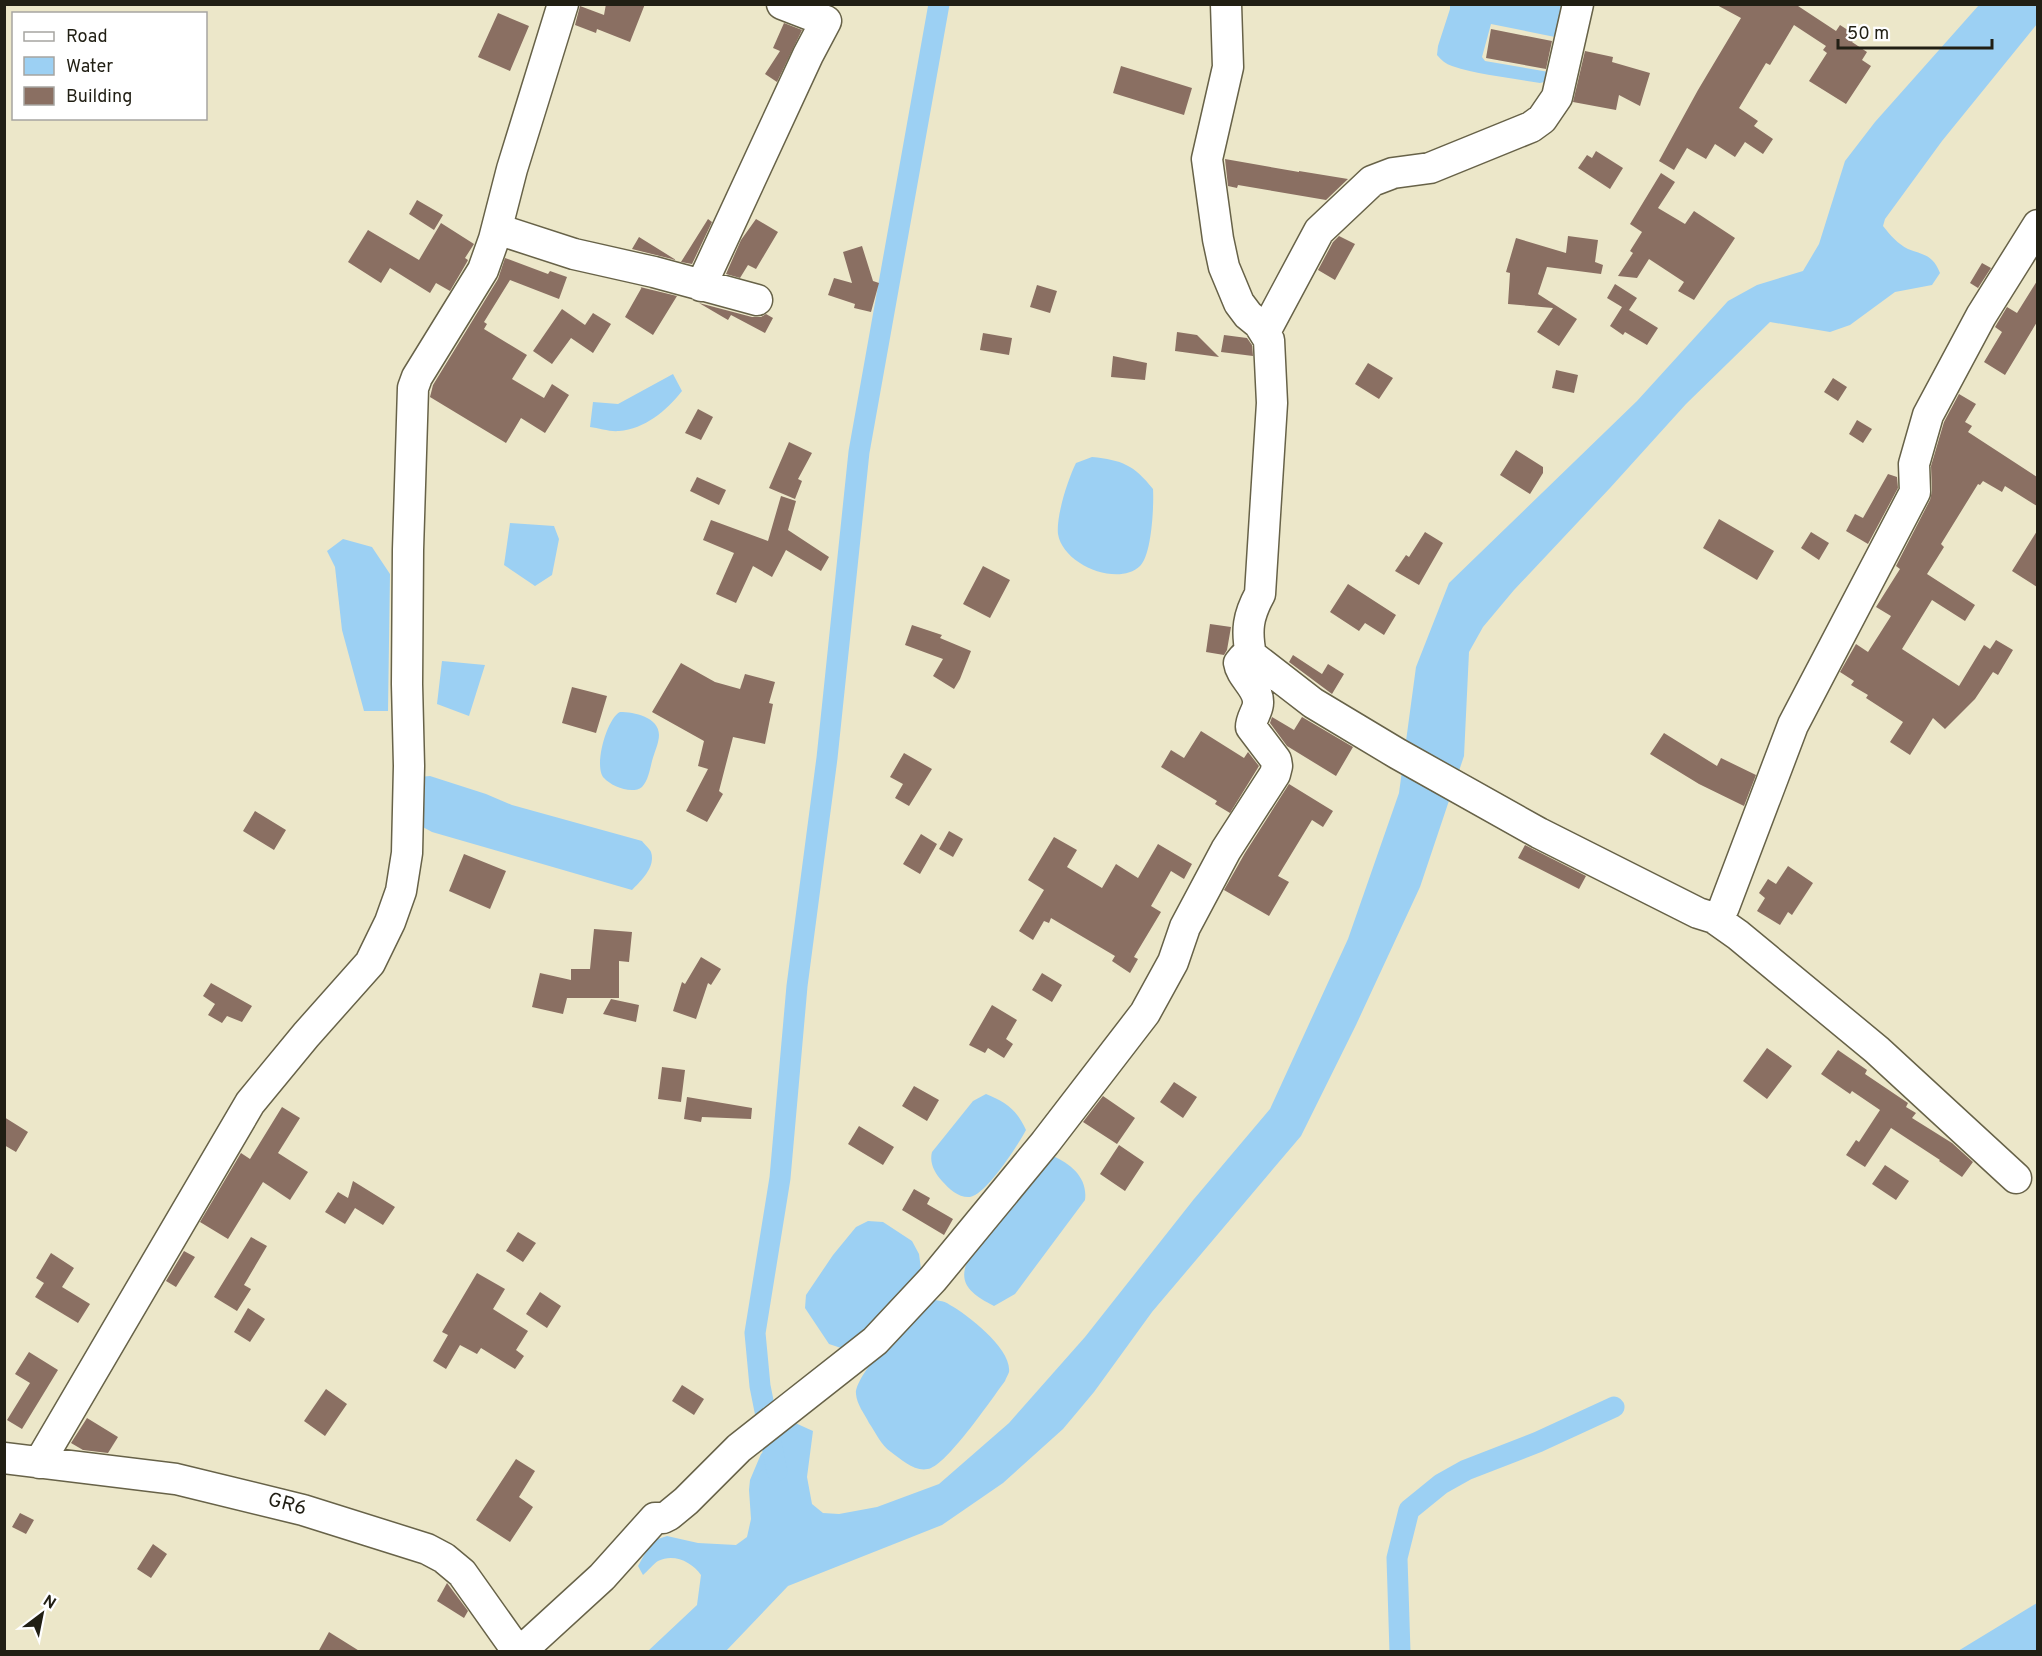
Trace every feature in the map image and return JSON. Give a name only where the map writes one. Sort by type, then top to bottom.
[{"type":"street","points":[[39,1463],[250,1103],[370,963],[390,922],[401,891],[407,853],[408,550],[413,388],[417,377],[483,270],[563,4]]},
{"type":"street","points":[[701,285],[826,21],[782,4]]},
{"type":"street","points":[[1226,4],[1228,68],[1207,159],[1208,172],[1218,239],[1227,275],[1239,303],[1265,332],[1269,340],[1272,403],[1260,594],[1249,616],[1248,637],[1251,655],[1313,704],[1477,799],[1581,855],[1698,913],[1714,918],[1738,935],[1877,1050],[2016,1178]]},
{"type":"street","points":[[1265,332],[1319,231],[1372,181],[1393,173],[1430,168],[1531,127],[1542,119],[1557,97],[1578,4]]},
{"type":"street","points":[[1714,918],[1724,907],[1793,725],[1915,492],[1914,464],[1929,415],[1981,316],[2037,225]]},
{"type":"street","points":[[497,229],[574,254],[757,300]]},
{"type":"street","points":[[519,1652],[602,1577],[655,1518],[669,1515],[739,1448],[875,1341],[933,1279],[1046,1143],[1145,1013],[1173,962],[1185,927],[1226,850],[1275,774],[1276,760],[1251,727],[1258,705],[1257,694],[1240,671],[1239,663],[1243,658],[1251,655]]},
{"type":"street","name":"GR6","points":[[4,1458],[187,1482],[303,1509],[427,1550],[444,1558],[462,1573],[519,1652]]},
{"type":"water","points":[[1450,5],[1563,5],[1555,37],[1491,24],[1482,57],[1485,61],[1549,72],[1548,81],[1540,83],[1484,74],[1444,62],[1437,55]]},
{"type":"water","points":[[1979,5],[2037,5],[2037,24],[1942,141],[1885,219],[1883,226],[1901,245],[1931,259],[1940,273],[1932,285],[1895,292],[1850,325],[1830,332],[1770,322],[1686,404],[1514,590],[1483,627],[1469,652],[1464,756],[1420,887],[1301,1136],[1152,1312],[1094,1392],[1063,1429],[1003,1483],[942,1525],[788,1586],[726,1651],[648,1651],[697,1605],[701,1575],[688,1563],[670,1558],[658,1561],[643,1575],[638,1566],[652,1541],[667,1536],[698,1543],[736,1545],[747,1537],[751,1519],[750,1480],[761,1454],[793,1422],[813,1431],[807,1477],[812,1504],[823,1513],[839,1514],[877,1507],[939,1484],[1009,1423],[1085,1337],[1194,1199],[1270,1109],[1348,939],[1399,793],[1416,667],[1449,583],[1637,401],[1728,301],[1757,285],[1803,271],[1819,244],[1845,161],[1875,122]]},
{"type":"water","points":[[673,374],[682,391],[654,418],[629,430],[590,427],[593,402],[618,404]]},
{"type":"water","points":[[1092,457],[1127,465],[1140,474],[1153,489],[1150,541],[1144,560],[1140,566],[1130,572],[1119,574],[1093,570],[1070,555],[1062,545],[1058,534],[1066,488],[1076,463]]},
{"type":"water","points":[[510,523],[554,526],[559,539],[552,575],[535,586],[504,565]]},
{"type":"water","points":[[343,539],[372,547],[390,574],[388,711],[364,711],[342,630],[335,567],[327,551]]},
{"type":"water","points":[[442,661],[485,665],[469,716],[437,704]]},
{"type":"water","points":[[620,712],[645,717],[655,724],[659,735],[644,784],[633,790],[627,790],[607,781],[601,772],[601,754],[606,733],[610,723]]},
{"type":"water","points":[[430,776],[512,805],[642,841],[651,852],[650,868],[632,890],[432,832],[419,825],[419,777]]},
{"type":"water","points":[[986,1094],[1010,1108],[1019,1117],[1026,1130],[993,1179],[977,1194],[966,1197],[954,1192],[939,1178],[931,1156],[973,1101]]},
{"type":"water","points":[[1053,1156],[1066,1163],[1077,1173],[1084,1185],[1085,1200],[1015,1294],[994,1306],[967,1286],[964,1272],[966,1264],[971,1254]]},
{"type":"water","points":[[868,1221],[883,1222],[912,1241],[919,1254],[921,1269],[876,1330],[844,1349],[829,1344],[805,1308],[806,1295],[833,1255],[856,1227]]},
{"type":"water","points":[[927,1300],[947,1303],[977,1325],[1004,1353],[1009,1372],[1005,1381],[949,1454],[931,1468],[920,1469],[910,1465],[884,1446],[861,1409],[856,1394],[858,1385],[874,1360]]},
{"type":"water","points":[[2037,1603],[2037,1651],[1958,1651]]},
{"type":"building","points":[[606,4],[645,4],[630,42],[597,29],[596,33],[575,25],[580,6],[604,15]]},
{"type":"building","points":[[1715,4],[1795,4],[1836,31],[1840,25],[1857,36],[1852,42],[1867,52],[1862,60],[1871,66],[1846,104],[1809,81],[1827,53],[1823,50],[1826,46],[1794,25],[1770,65],[1766,63],[1739,108],[1758,121],[1754,126],[1773,139],[1763,154],[1745,142],[1735,157],[1715,144],[1706,159],[1687,148],[1674,170],[1659,161],[1741,18]]},
{"type":"building","points":[[498,13],[529,26],[510,71],[478,57]]},
{"type":"building","points":[[784,23],[802,30],[777,82],[765,74],[780,51],[773,48]]},
{"type":"building","points":[[1491,29],[1552,41],[1546,69],[1486,58]]},
{"type":"building","points":[[1585,51],[1613,57],[1612,62],[1650,73],[1640,106],[1619,95],[1616,110],[1573,102]]},
{"type":"building","points":[[1121,66],[1192,88],[1184,115],[1113,93]]},
{"type":"building","points":[[1596,151],[1623,168],[1610,189],[1578,168],[1587,155],[1592,158]]},
{"type":"building","points":[[1225,159],[1348,179],[1326,200],[1238,185],[1237,188],[1228,186]]},
{"type":"building","points":[[1661,173],[1675,182],[1658,208],[1685,224],[1694,211],[1735,238],[1694,300],[1678,291],[1684,282],[1649,259],[1637,278],[1618,276],[1633,253],[1630,251],[1642,232],[1630,224]]},
{"type":"building","points":[[417,200],[443,215],[434,230],[409,214]]},
{"type":"building","points":[[708,219],[712,222],[692,264],[681,262]]},
{"type":"building","points":[[756,219],[778,232],[756,269],[748,265],[740,278],[726,274],[741,240]]},
{"type":"building","points":[[441,223],[474,244],[465,258],[467,262],[450,291],[436,283],[430,293],[390,268],[381,283],[348,262],[368,230],[419,260]]},
{"type":"building","points":[[1339,236],[1355,244],[1335,280],[1318,270],[1333,242]]},
{"type":"building","points":[[1568,236],[1598,240],[1595,262],[1603,265],[1601,274],[1547,267],[1538,294],[1577,319],[1559,346],[1537,332],[1553,308],[1508,304],[1510,273],[1506,272],[1516,238],[1566,253]]},
{"type":"building","points":[[639,237],[676,260],[632,249]]},
{"type":"building","points":[[862,246],[873,281],[879,283],[871,312],[854,308],[855,304],[828,295],[834,278],[852,283],[843,252]]},
{"type":"building","points":[[505,258],[548,274],[550,271],[567,277],[559,299],[510,280],[484,322],[487,324],[484,329],[527,355],[512,379],[544,398],[552,384],[569,395],[545,433],[521,418],[506,443],[430,397],[433,385],[498,279]]},
{"type":"building","points":[[1982,263],[1991,268],[1978,288],[1970,283]]},
{"type":"building","points":[[2037,281],[2037,322],[2005,375],[1984,362],[2002,332],[1995,327],[2007,307],[2017,313]]},
{"type":"building","points":[[1615,284],[1637,298],[1629,310],[1658,328],[1647,345],[1625,332],[1623,335],[1610,326],[1622,307],[1607,298]]},
{"type":"building","points":[[1037,285],[1057,291],[1050,313],[1030,307]]},
{"type":"building","points":[[642,287],[677,296],[653,335],[625,317]]},
{"type":"building","points":[[699,303],[752,317],[761,317],[766,314],[773,318],[765,333],[731,315],[728,320]]},
{"type":"building","points":[[562,309],[585,325],[593,313],[611,324],[593,353],[571,338],[552,364],[533,351]]},
{"type":"building","points":[[1177,332],[1197,335],[1219,357],[1175,351]]},
{"type":"building","points":[[983,333],[1012,338],[1009,355],[980,350]]},
{"type":"building","points":[[1224,335],[1247,338],[1252,345],[1253,356],[1221,352]]},
{"type":"building","points":[[1113,356],[1147,363],[1145,380],[1111,377]]},
{"type":"building","points":[[1368,363],[1393,378],[1379,399],[1355,384]]},
{"type":"building","points":[[1556,370],[1578,375],[1574,393],[1552,388]]},
{"type":"building","points":[[1833,378],[1847,387],[1838,401],[1824,392]]},
{"type":"building","points":[[1959,394],[1976,404],[1965,422],[1972,426],[1968,432],[2037,477],[2037,506],[2005,486],[2002,492],[1983,481],[1980,485],[1978,484],[1941,544],[1944,547],[1927,574],[1975,605],[1965,621],[1932,600],[1902,649],[1959,686],[1984,645],[1990,649],[1996,640],[2013,650],[1998,675],[1993,672],[1975,699],[1945,729],[1933,718],[1910,755],[1890,742],[1903,722],[1866,698],[1868,695],[1851,685],[1854,681],[1840,672],[1856,644],[1868,652],[1891,616],[1876,607],[1900,569],[1896,566],[1930,500],[1931,466],[1944,422]]},
{"type":"building","points":[[698,409],[713,417],[701,440],[685,433]]},
{"type":"building","points":[[1857,420],[1872,429],[1863,443],[1849,434]]},
{"type":"building","points":[[789,442],[812,453],[798,479],[802,481],[795,499],[769,488]]},
{"type":"building","points":[[1516,450],[1543,467],[1543,473],[1530,494],[1500,475]]},
{"type":"building","points":[[1888,474],[1897,477],[1898,488],[1868,544],[1846,531],[1855,514],[1863,518]]},
{"type":"building","points":[[697,477],[726,490],[719,505],[690,491]]},
{"type":"building","points":[[781,496],[796,501],[788,530],[829,557],[821,571],[786,550],[772,577],[753,566],[736,603],[716,594],[734,553],[703,540],[711,520],[768,541]]},
{"type":"building","points":[[1719,519],[1774,551],[1757,580],[1703,548]]},
{"type":"building","points":[[2037,531],[2037,587],[2012,571]]},
{"type":"building","points":[[1425,532],[1443,543],[1419,585],[1395,571],[1406,555],[1409,557]]},
{"type":"building","points":[[1811,532],[1829,543],[1819,560],[1801,548]]},
{"type":"building","points":[[983,566],[1010,580],[990,618],[963,604]]},
{"type":"building","points":[[1348,584],[1396,615],[1384,635],[1365,623],[1359,631],[1330,612]]},
{"type":"building","points":[[1210,624],[1231,627],[1224,655],[1206,652]]},
{"type":"building","points":[[912,625],[942,635],[940,638],[971,651],[954,689],[933,676],[943,659],[905,645]]},
{"type":"building","points":[[1293,655],[1322,674],[1328,664],[1344,674],[1332,694],[1289,662]]},
{"type":"building","points":[[681,663],[715,682],[740,689],[745,674],[775,682],[769,703],[773,704],[765,744],[733,737],[719,791],[723,794],[707,822],[686,811],[708,769],[698,766],[704,741],[652,712]]},
{"type":"building","points":[[572,687],[607,696],[596,733],[562,723]]},
{"type":"building","points":[[1272,717],[1294,730],[1302,717],[1353,747],[1336,776],[1287,746],[1270,723]]},
{"type":"building","points":[[1201,731],[1244,758],[1248,752],[1259,766],[1230,813],[1215,804],[1217,801],[1161,767],[1171,750],[1184,758]]},
{"type":"building","points":[[1664,733],[1717,766],[1721,758],[1756,775],[1744,806],[1699,784],[1650,754]]},
{"type":"building","points":[[904,753],[932,769],[909,806],[895,798],[903,784],[890,777]]},
{"type":"building","points":[[1289,784],[1333,811],[1323,827],[1312,820],[1278,876],[1289,882],[1269,916],[1224,890]]},
{"type":"building","points":[[255,811],[286,830],[274,850],[243,831]]},
{"type":"building","points":[[949,831],[963,839],[953,857],[939,849]]},
{"type":"building","points":[[921,834],[937,844],[920,874],[903,864]]},
{"type":"building","points":[[1054,837],[1077,850],[1067,867],[1102,888],[1116,864],[1138,878],[1158,844],[1192,864],[1184,879],[1171,871],[1151,906],[1161,912],[1134,957],[1138,959],[1130,973],[1112,961],[1115,956],[1051,918],[1049,923],[1044,921],[1033,940],[1019,931],[1044,890],[1028,880]]},
{"type":"building","points":[[1525,845],[1586,876],[1579,889],[1518,858]]},
{"type":"building","points":[[464,854],[506,871],[490,909],[449,891]]},
{"type":"building","points":[[1788,866],[1813,883],[1792,915],[1788,912],[1780,925],[1757,911],[1765,898],[1759,893],[1768,879],[1776,884]]},
{"type":"building","points":[[594,929],[632,932],[629,962],[619,961],[619,998],[567,998],[563,1014],[532,1007],[540,973],[571,980],[571,969],[590,969]]},
{"type":"building","points":[[701,957],[721,969],[711,985],[708,983],[696,1019],[673,1011],[682,982],[685,984]]},
{"type":"building","points":[[1042,973],[1062,985],[1052,1002],[1032,990]]},
{"type":"building","points":[[211,983],[252,1006],[242,1022],[227,1016],[222,1023],[208,1015],[215,1004],[203,996]]},
{"type":"building","points":[[611,999],[639,1005],[636,1022],[603,1014]]},
{"type":"building","points":[[992,1005],[1017,1020],[1006,1039],[1013,1044],[1004,1058],[988,1048],[985,1053],[969,1045]]},
{"type":"building","points":[[1767,1048],[1792,1066],[1767,1099],[1743,1081]]},
{"type":"building","points":[[1838,1050],[1867,1070],[1865,1074],[1908,1103],[1906,1107],[1916,1113],[1912,1118],[1952,1143],[1973,1162],[1962,1177],[1891,1128],[1865,1167],[1846,1155],[1856,1140],[1859,1142],[1880,1110],[1852,1091],[1850,1094],[1821,1074]]},
{"type":"building","points":[[662,1067],[685,1070],[681,1102],[658,1099]]},
{"type":"building","points":[[1174,1082],[1197,1097],[1183,1118],[1160,1102]]},
{"type":"building","points":[[914,1086],[939,1100],[927,1121],[902,1106]]},
{"type":"building","points":[[1103,1096],[1135,1118],[1117,1144],[1083,1122]]},
{"type":"building","points":[[687,1097],[752,1108],[751,1119],[702,1117],[701,1122],[684,1119]]},
{"type":"building","points":[[282,1107],[300,1118],[278,1153],[308,1172],[290,1200],[263,1182],[228,1239],[200,1222],[241,1153],[250,1159]]},
{"type":"building","points":[[4,1117],[28,1132],[16,1152],[4,1145]]},
{"type":"building","points":[[859,1126],[894,1147],[883,1165],[848,1144]]},
{"type":"building","points":[[1119,1145],[1144,1162],[1125,1191],[1100,1174]]},
{"type":"building","points":[[1885,1165],[1909,1181],[1896,1200],[1872,1184]]},
{"type":"building","points":[[353,1181],[395,1207],[383,1225],[355,1208],[345,1224],[325,1212],[338,1192],[348,1198]]},
{"type":"building","points":[[914,1189],[930,1198],[927,1204],[953,1219],[944,1235],[902,1210]]},
{"type":"building","points":[[518,1232],[536,1243],[523,1262],[506,1251]]},
{"type":"building","points":[[251,1237],[267,1246],[244,1285],[251,1289],[237,1311],[214,1297]]},
{"type":"building","points":[[184,1251],[195,1257],[176,1287],[166,1281]]},
{"type":"building","points":[[51,1253],[74,1268],[62,1287],[90,1304],[78,1323],[35,1297],[44,1283],[36,1278]]},
{"type":"building","points":[[477,1273],[505,1289],[493,1309],[528,1331],[516,1350],[524,1356],[515,1369],[481,1348],[477,1354],[460,1345],[446,1369],[433,1361],[448,1335],[442,1332]]},
{"type":"building","points":[[540,1292],[561,1306],[547,1328],[526,1314]]},
{"type":"building","points":[[248,1308],[265,1319],[250,1342],[234,1332]]},
{"type":"building","points":[[29,1352],[58,1370],[22,1429],[7,1420],[30,1383],[15,1374]]},
{"type":"building","points":[[682,1385],[704,1399],[694,1415],[672,1401]]},
{"type":"building","points":[[326,1389],[347,1404],[325,1436],[304,1421]]},
{"type":"building","points":[[87,1418],[118,1437],[108,1453],[83,1450],[71,1443]]},
{"type":"building","points":[[516,1459],[535,1471],[519,1497],[533,1507],[510,1542],[476,1520]]},
{"type":"building","points":[[20,1513],[34,1520],[26,1534],[12,1527]]},
{"type":"building","points":[[153,1544],[167,1554],[151,1578],[137,1569]]},
{"type":"building","points":[[447,1583],[468,1611],[464,1618],[437,1601]]},
{"type":"building","points":[[329,1632],[361,1652],[318,1652]]},
{"type":"waterway","points":[[777,1471],[760,1386],[755,1333],[780,1178],[797,986],[827,758],[859,452],[939,4]]},
{"type":"waterway","points":[[1400,1652],[1397,1558],[1409,1510],[1441,1484],[1466,1470],[1538,1442],[1614,1407]]}]
